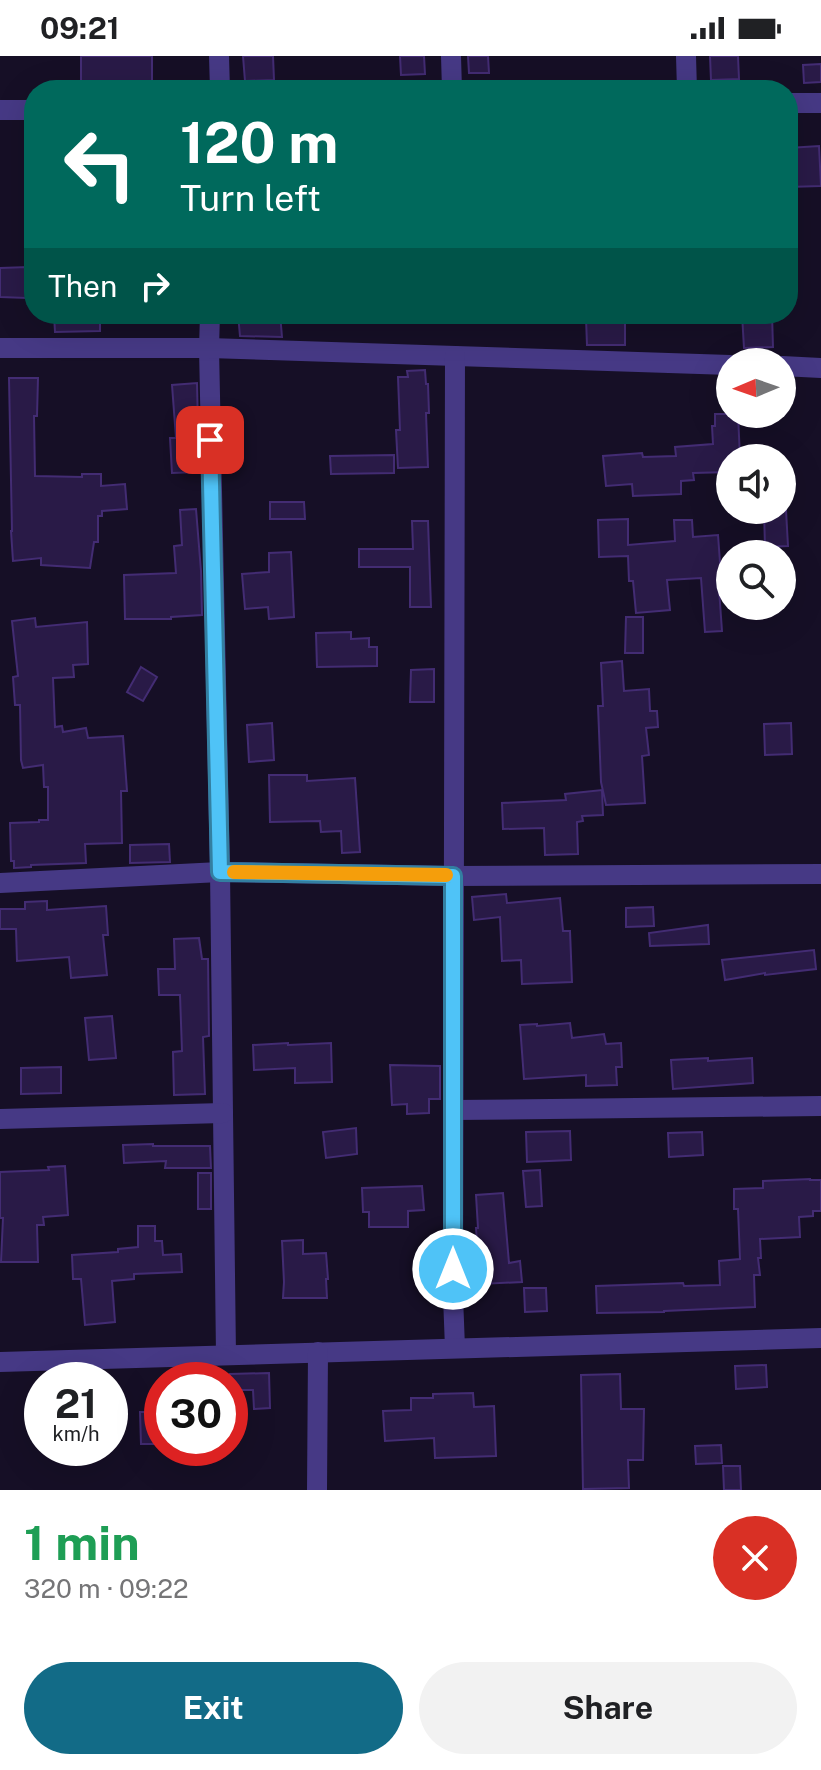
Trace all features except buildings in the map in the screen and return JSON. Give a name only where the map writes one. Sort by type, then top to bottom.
[{"type":"street","points":[[219,56],[220,80]]},
{"type":"street","points":[[451,56],[452,80]]},
{"type":"street","points":[[686,56],[687,80]]},
{"type":"street","points":[[798,103],[821,103]]},
{"type":"street","points":[[0,110],[24,110]]},
{"type":"street","points":[[210,324],[226,1355]]},
{"type":"street","points":[[0,348],[209,348],[716,365]]},
{"type":"street","points":[[455,356],[455,1348]]},
{"type":"street","points":[[796,367],[821,368]]},
{"type":"street","points":[[0,883],[220,872],[453,876],[821,874]]},
{"type":"street","points":[[454,1110],[821,1106]]},
{"type":"street","points":[[0,1119],[223,1113]]},
{"type":"street","points":[[0,1362],[821,1338]]},
{"type":"street","points":[[317,1490],[318,1352]]},
{"type":"slow traffic","points":[[234,872],[446,875]]},
{"type":"route","points":[[210,440],[220,872],[453,876],[453,1269]]}]
